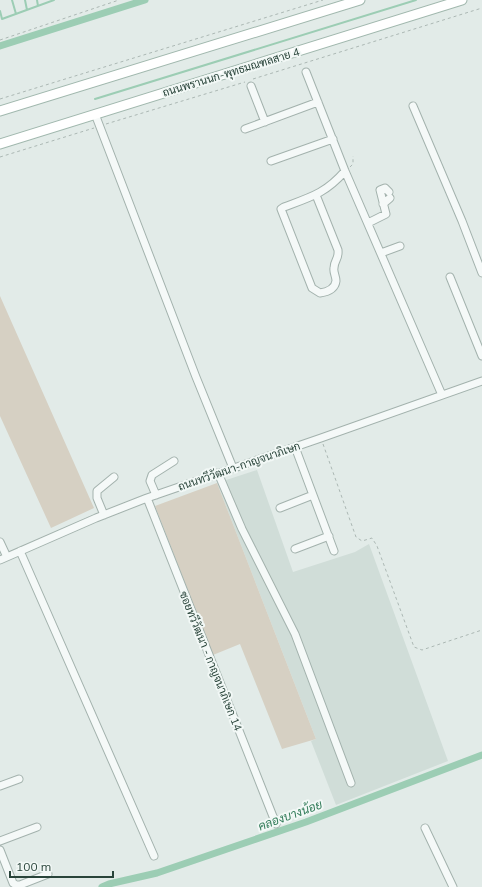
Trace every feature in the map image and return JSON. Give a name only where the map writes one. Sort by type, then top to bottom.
[{"type":"main road","points":[[0,111],[360,0]]},
{"type":"main road","name":"ถนนพรานนก-พุทธมณฑลสาย 4","points":[[0,144],[462,0]]},
{"type":"street","points":[[306,72],[346,171],[442,394]]},
{"type":"street","points":[[251,86],[265,122]]},
{"type":"street","points":[[245,129],[318,102]]},
{"type":"street","points":[[413,106],[474,249],[482,272]]},
{"type":"street","points":[[95,114],[196,377],[233,468]]},
{"type":"street","points":[[271,161],[333,139]]},
{"type":"street","points":[[316,195],[338,250],[339,257],[334,267],[336,281],[334,286],[328,292],[320,293],[312,288],[281,209],[316,195],[332,185],[346,171]]},
{"type":"street","points":[[368,223],[386,214],[383,204],[380,190],[384,188],[389,195],[383,204]]},
{"type":"street","points":[[381,253],[400,246]]},
{"type":"street","points":[[474,249],[482,248]]},
{"type":"street","points":[[450,277],[482,356]]},
{"type":"street","name":"ถนนทวีวัฒนา-กาญจนาภิเษก","points":[[4,559],[104,515],[147,498],[321,438],[482,380]]},
{"type":"street","points":[[295,447],[334,552]]},
{"type":"street","points":[[156,495],[150,481],[152,474],[174,460]]},
{"type":"street","points":[[218,473],[242,529],[294,634],[350,783]]},
{"type":"street","points":[[104,515],[96,498],[97,490],[114,476]]},
{"type":"street","points":[[280,508],[313,495]]},
{"type":"street","name":"ซอยทวีวัฒนา - กาญจนาภิเษก 14","points":[[147,498],[276,824]]},
{"type":"street","points":[[295,549],[328,536]]},
{"type":"street","points":[[0,542],[4,559]]},
{"type":"street","points":[[20,551],[154,856]]},
{"type":"street","points":[[0,786],[19,779]]},
{"type":"street","points":[[0,841],[37,827]]},
{"type":"street","points":[[425,828],[453,887]]},
{"type":"street","points":[[0,850],[13,883],[16,885],[20,885],[48,874]]},
{"type":"path","points":[[0,40],[119,0]]},
{"type":"path","points":[[0,99],[323,0]]},
{"type":"path","points":[[0,157],[482,8]]},
{"type":"path","points":[[346,171],[353,164],[353,156]]},
{"type":"path","points":[[321,438],[356,537],[362,541],[372,538],[377,546],[414,647],[422,650],[482,630]]},
{"type":"shaded area","points":[[0,296],[94,508],[51,528],[0,416]]},
{"type":"shaded area","points":[[257,470],[293,572],[355,552],[369,544],[448,761],[336,805],[311,741],[316,739],[217,483]]},
{"type":"shaded area","points":[[217,483],[316,739],[282,749],[240,644],[213,655],[155,506]]},
{"type":"waterway","points":[[12,0],[16,14]]},
{"type":"waterway","points":[[25,0],[27,10]]},
{"type":"waterway","points":[[37,0],[38,6]]},
{"type":"waterway","points":[[0,11],[2,19],[54,0]]},
{"type":"waterway","points":[[0,46],[145,0]]},
{"type":"waterway","points":[[95,99],[416,0]]},
{"type":"waterway","name":"คลองบางน้อย","points":[[102,887],[157,873],[306,822],[482,755]]}]
